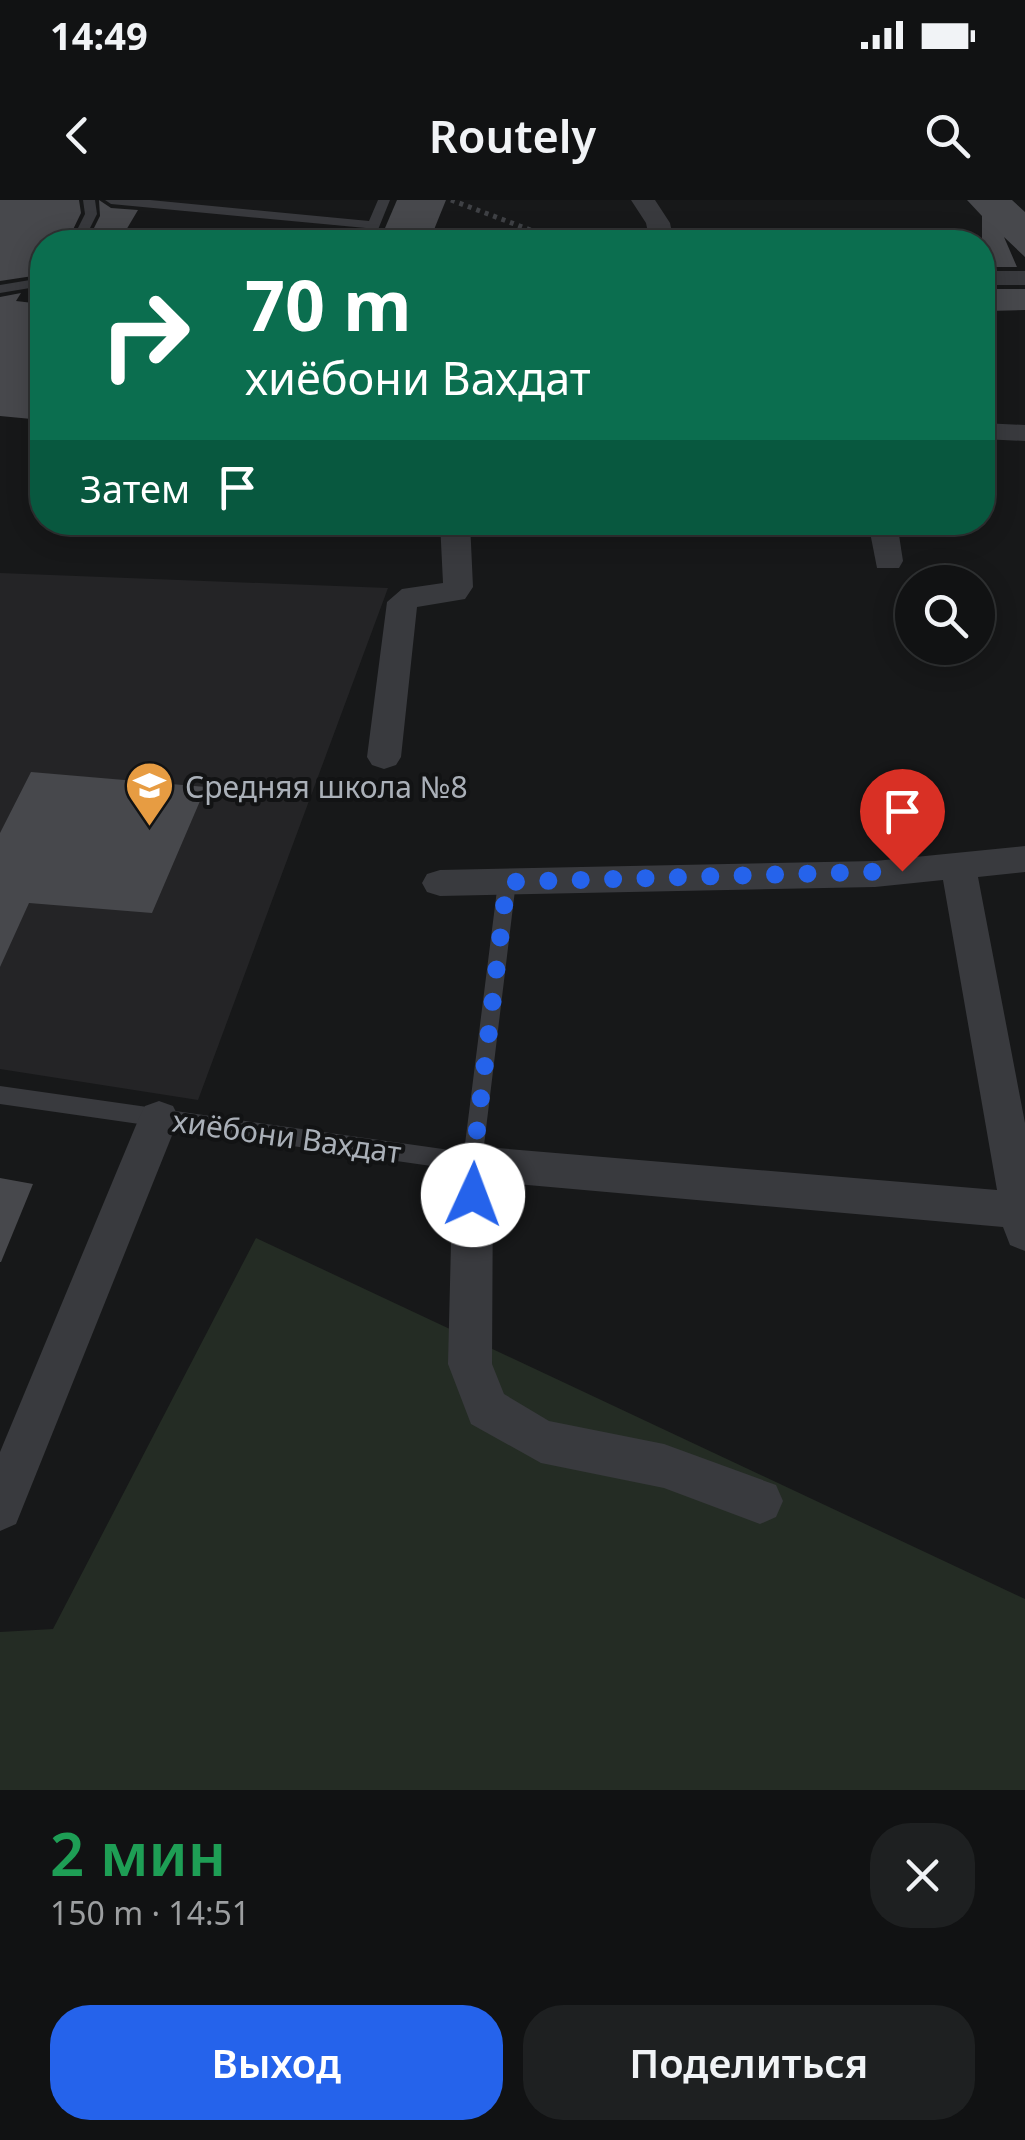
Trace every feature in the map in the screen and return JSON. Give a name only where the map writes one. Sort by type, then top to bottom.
[{"type":"street","points":[[643,200],[659,230]]},
{"type":"street","points":[[995,278],[1025,278]]},
{"type":"street","points":[[995,432],[1025,433]]},
{"type":"street","points":[[384,757],[402,602],[413,596],[454,592],[458,587],[456,535]]},
{"type":"street","points":[[884,535],[888,561]]},
{"type":"street","points":[[440,883],[875,874],[1025,859]]},
{"type":"street","points":[[760,1500],[664,1466],[540,1440],[487,1408],[470,1364],[473,1163],[1023,1222],[958,866]]},
{"type":"street","points":[[0,1508],[159,1118]]},
{"type":"lane","points":[[82,230],[91,214],[88,200]]},
{"type":"lane","points":[[111,200],[374,225]]},
{"type":"lane","points":[[372,230],[384,200]]},
{"type":"lane","points":[[0,289],[30,281]]},
{"type":"lane","points":[[473,1163],[507,882]]},
{"type":"lane","name":"хиёбони Вахдат","points":[[0,1095],[473,1163]]},
{"type":"path","points":[[451,200],[530,230]]},
{"type":"shaded area","name":"Средняя школа №8","points":[[0,573],[388,588],[198,1100],[0,1069]]},
{"type":"shaded area","points":[[256,1238],[1025,1599],[1025,1790],[0,1790],[0,1632],[53,1629]]},
{"type":"building","points":[[0,200],[79,200],[81,213],[73,230],[30,230],[30,276],[0,281]]},
{"type":"building","points":[[99,200],[111,208],[138,210],[126,230],[93,230],[100,216]]},
{"type":"building","points":[[397,200],[446,200],[434,230],[384,230]]},
{"type":"building","points":[[967,200],[1012,200],[1025,212],[1025,257],[1004,237],[1017,267],[995,267],[995,230],[982,230],[982,216]]},
{"type":"building","points":[[995,289],[1025,289],[1025,310],[995,311]]},
{"type":"building","points":[[21,293],[16,301],[30,303],[30,419],[0,416],[0,297]]},
{"type":"building","points":[[31,772],[206,787],[152,913],[29,903],[0,967],[0,833]]},
{"type":"building","points":[[0,1178],[33,1184],[1,1262],[0,1262]]},
{"type":"place","name":"Средняя школа №8","points":[[150,828]]},
{"type":"route","points":[[473,1195],[473,1163],[507,882],[902,871]]}]
